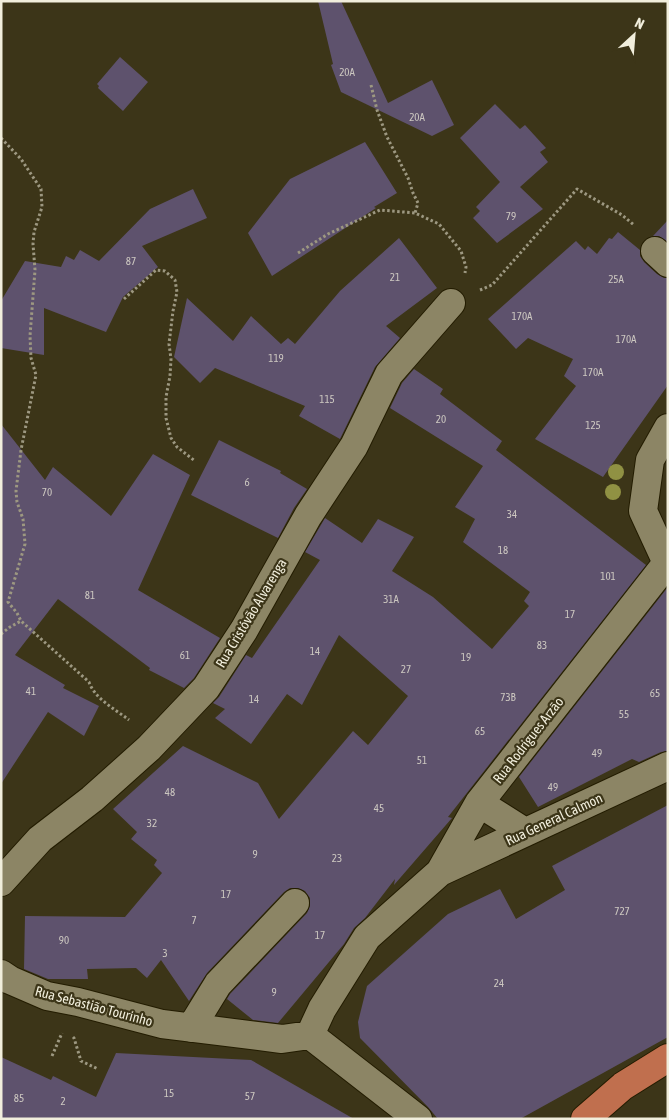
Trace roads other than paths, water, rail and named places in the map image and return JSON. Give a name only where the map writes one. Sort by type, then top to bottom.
[{"type":"main road","points":[[585,1119],[623,1086],[668,1058]]},
{"type":"street","name":"Rua Cristóvão Alvarenga","points":[[1,882],[40,839],[92,799],[150,748],[206,688],[244,630],[308,516],[354,446],[389,374],[451,303]]},
{"type":"street","name":"Rua Rodrigues Arzão","points":[[310,1035],[322,1009],[367,937],[440,872],[479,803],[666,563],[643,511],[650,460],[668,428]]},
{"type":"street","name":"Rua General Calmon","points":[[440,872],[668,766]]},
{"type":"street","points":[[479,803],[525,832]]},
{"type":"street","points":[[191,1028],[218,984],[295,902]]},
{"type":"street","name":"Rua Sebastião Tourinho","points":[[1,974],[10,980],[47,996],[87,1004],[162,1024],[282,1040],[310,1035]]},
{"type":"street","points":[[310,1035],[418,1119]]}]
